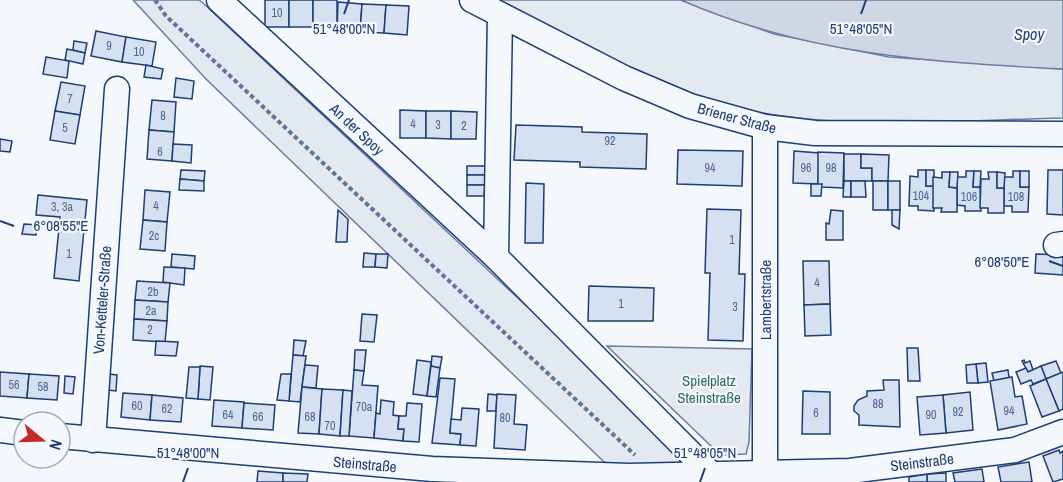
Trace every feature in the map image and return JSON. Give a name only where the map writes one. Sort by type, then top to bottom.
[{"type":"street","name":"An der Spoy","points":[[219,0],[495,257],[711,474]]},
{"type":"street","name":"Briener Straße","points":[[472,0],[624,78],[690,106],[765,127],[815,133],[1063,134]]},
{"type":"street","points":[[495,257],[500,15]]},
{"type":"street","name":"Von-Ketteler-Straße","points":[[93,440],[117,89]]},
{"type":"street","name":"Lambertstraße","points":[[765,127],[765,473]]},
{"type":"street","name":"Steinstraße","points":[[72,437],[432,469],[654,476],[850,471],[1016,450],[1063,432]]},
{"type":"path","points":[[155,0],[166,16],[636,455],[654,476]]},
{"type":"green space","points":[[133,0],[199,0],[203,3],[553,331],[685,462],[625,482],[206,79]]},
{"type":"green space","points":[[499,0],[681,0],[774,34],[889,57],[1063,69],[1063,118],[898,123],[814,120],[774,115],[736,107],[674,87],[615,60]]},
{"type":"green space","name":"Spielplatz Steinstraße","points":[[607,346],[752,349],[749,442],[746,454],[724,455],[711,446]]},
{"type":"water","name":"Spoy","points":[[681,0],[1063,0],[1063,69],[916,59],[822,44],[775,33]]},
{"type":"building","points":[[265,0],[289,0],[289,27],[265,27]]},
{"type":"building","points":[[289,0],[313,0],[313,27],[289,27]]},
{"type":"building","points":[[313,0],[337,0],[337,27],[313,27]]},
{"type":"building","points":[[338,2],[362,4],[360,32],[337,31]]},
{"type":"building","points":[[362,4],[386,5],[384,33],[360,32]]},
{"type":"building","points":[[386,5],[409,6],[407,35],[384,33]]},
{"type":"building","points":[[96,31],[126,37],[122,62],[91,56]]},
{"type":"building","points":[[126,37],[156,42],[152,66],[122,62]]},
{"type":"building","points":[[74,41],[87,43],[85,53],[73,50]]},
{"type":"building","points":[[67,49],[85,53],[83,64],[65,60]]},
{"type":"building","points":[[46,57],[69,61],[67,78],[43,74]]},
{"type":"building","points":[[146,65],[163,69],[161,79],[144,77]]},
{"type":"building","points":[[176,78],[194,81],[192,99],[174,97]]},
{"type":"building","points":[[61,82],[85,86],[80,115],[55,111]]},
{"type":"building","points":[[152,100],[176,102],[174,132],[149,130]]},
{"type":"building","points":[[400,110],[426,111],[426,138],[400,138]]},
{"type":"building","points":[[55,111],[80,115],[75,144],[50,140]]},
{"type":"building","points":[[426,111],[451,111],[451,139],[426,138]]},
{"type":"building","points":[[451,111],[477,112],[476,139],[451,139]]},
{"type":"building","points":[[516,125],[582,127],[582,132],[647,134],[646,169],[580,167],[580,162],[514,160]]},
{"type":"building","points":[[149,130],[174,132],[172,161],[147,159]]},
{"type":"building","points":[[0,139],[12,141],[10,152],[0,151]]},
{"type":"building","points":[[173,144],[192,145],[191,163],[172,161]]},
{"type":"building","points":[[678,150],[743,151],[742,186],[677,184]]},
{"type":"building","points":[[794,151],[819,153],[818,184],[793,183]]},
{"type":"building","points":[[818,152],[844,153],[843,188],[822,187],[818,184]]},
{"type":"building","points":[[844,154],[861,154],[861,168],[872,168],[872,181],[844,181]]},
{"type":"building","points":[[861,154],[889,155],[888,181],[872,181],[872,168],[861,168]]},
{"type":"building","points":[[467,166],[485,166],[485,175],[467,175]]},
{"type":"building","points":[[181,170],[205,171],[204,181],[180,179]]},
{"type":"building","points":[[918,170],[926,170],[926,186],[934,186],[934,211],[918,210],[918,206],[909,206],[910,176],[918,177]]},
{"type":"building","points":[[926,170],[934,170],[934,186],[926,186]]},
{"type":"building","points":[[1048,170],[1063,170],[1063,215],[1047,214]]},
{"type":"building","points":[[966,171],[974,171],[973,187],[980,187],[981,211],[965,211],[965,206],[957,205],[957,177],[966,177]]},
{"type":"building","points":[[974,171],[981,171],[980,187],[973,187]]},
{"type":"building","points":[[1013,171],[1020,171],[1020,187],[1029,187],[1028,212],[1012,212],[1012,206],[1004,206],[1004,177],[1013,177]]},
{"type":"building","points":[[1020,171],[1029,171],[1029,187],[1020,187]]},
{"type":"building","points":[[942,172],[950,172],[949,187],[957,188],[957,212],[941,212],[942,208],[933,208],[933,177],[942,178]]},
{"type":"building","points":[[950,172],[958,172],[957,188],[949,187]]},
{"type":"building","points":[[988,172],[997,172],[997,188],[1004,188],[1004,213],[988,213],[988,208],[980,208],[981,179],[989,179]]},
{"type":"building","points":[[997,172],[1005,173],[1004,188],[997,188]]},
{"type":"building","points":[[467,175],[485,175],[485,185],[467,185]]},
{"type":"building","points":[[180,179],[204,181],[204,191],[179,190]]},
{"type":"building","points":[[844,181],[851,181],[851,197],[843,197]]},
{"type":"building","points":[[851,181],[865,181],[866,197],[851,197]]},
{"type":"building","points":[[873,181],[888,181],[888,210],[873,210]]},
{"type":"building","points":[[888,181],[900,181],[900,210],[888,210]]},
{"type":"building","points":[[526,183],[544,184],[543,243],[525,243]]},
{"type":"building","points":[[811,184],[822,184],[821,196],[811,196]]},
{"type":"building","points":[[467,185],[485,185],[484,196],[467,196]]},
{"type":"building","points":[[145,190],[170,192],[167,222],[143,220]]},
{"type":"building","points":[[38,195],[87,200],[84,230],[59,228],[60,217],[36,215]]},
{"type":"building","points":[[707,209],[741,210],[739,274],[745,274],[743,341],[708,340],[710,273],[705,273]]},
{"type":"building","points":[[338,210],[348,219],[347,242],[336,242]]},
{"type":"building","points":[[831,210],[843,211],[843,240],[826,240],[826,223],[829,224]]},
{"type":"building","points":[[892,210],[900,210],[899,229],[892,225]]},
{"type":"building","points":[[143,220],[167,222],[165,251],[140,249]]},
{"type":"building","points":[[24,224],[37,225],[36,235],[22,234]]},
{"type":"building","points":[[59,228],[84,230],[79,281],[54,278]]},
{"type":"building","points":[[364,253],[376,254],[375,267],[363,267]]},
{"type":"building","points":[[172,254],[195,256],[194,269],[171,267]]},
{"type":"building","points":[[376,254],[388,254],[387,268],[375,267]]},
{"type":"building","points":[[1036,254],[1063,255],[1063,275],[1035,273]]},
{"type":"building","points":[[803,261],[829,261],[830,304],[804,305]]},
{"type":"building","points":[[164,267],[185,268],[184,285],[163,282]]},
{"type":"building","points":[[137,281],[170,283],[168,302],[135,300]]},
{"type":"building","points":[[589,286],[654,288],[653,321],[588,321]]},
{"type":"building","points":[[135,300],[168,302],[167,321],[134,319]]},
{"type":"building","points":[[830,304],[831,335],[805,336],[804,305]]},
{"type":"building","points":[[362,314],[377,315],[374,342],[360,341]]},
{"type":"building","points":[[134,319],[167,321],[165,342],[133,340]]},
{"type":"building","points":[[294,340],[306,341],[303,356],[293,355]]},
{"type":"building","points":[[156,341],[178,342],[176,356],[155,355]]},
{"type":"building","points":[[907,348],[918,348],[920,381],[908,381]]},
{"type":"building","points":[[355,350],[366,350],[364,371],[354,370]]},
{"type":"building","points":[[293,355],[306,356],[300,402],[289,401]]},
{"type":"building","points":[[432,356],[442,357],[440,368],[431,366]]},
{"type":"building","points":[[417,360],[431,362],[427,396],[413,394]]},
{"type":"building","points":[[1024,360],[1025,363],[1030,361],[1033,370],[1028,372],[1022,361]]},
{"type":"building","points":[[1056,361],[1061,373],[1046,379],[1041,366]]},
{"type":"building","points":[[986,363],[988,382],[978,383],[976,364]]},
{"type":"building","points":[[976,364],[978,383],[967,383],[966,365]]},
{"type":"building","points":[[305,365],[318,366],[316,388],[302,387]]},
{"type":"building","points":[[200,366],[213,367],[210,400],[198,399]]},
{"type":"building","points":[[431,366],[440,368],[436,397],[427,396]]},
{"type":"building","points":[[1041,366],[1046,379],[1033,384],[1031,380],[1021,384],[1016,372],[1026,368],[1028,372]]},
{"type":"building","points":[[189,367],[200,367],[198,399],[186,398]]},
{"type":"building","points":[[354,370],[364,371],[362,385],[378,386],[374,438],[349,436]]},
{"type":"building","points":[[1008,370],[1009,378],[994,381],[992,373]]},
{"type":"building","points":[[0,372],[29,374],[27,398],[0,396]]},
{"type":"building","points":[[1063,372],[1063,409],[1059,411],[1046,379]]},
{"type":"building","points":[[29,374],[59,376],[57,400],[27,398]]},
{"type":"building","points":[[109,374],[117,375],[116,391],[108,390]]},
{"type":"building","points":[[281,374],[291,374],[289,401],[277,400]]},
{"type":"building","points":[[65,376],[75,377],[73,394],[64,393]]},
{"type":"building","points":[[1012,377],[1015,397],[1022,396],[1027,424],[998,430],[990,381]]},
{"type":"building","points":[[440,378],[455,379],[450,433],[461,434],[460,445],[432,443]]},
{"type":"building","points":[[1046,379],[1059,411],[1042,417],[1030,386]]},
{"type":"building","points":[[883,380],[899,380],[900,427],[859,425],[859,415],[854,411],[854,406],[858,400],[867,396],[867,391],[884,390]]},
{"type":"building","points":[[302,387],[322,389],[319,434],[298,433]]},
{"type":"building","points":[[322,389],[343,390],[340,436],[319,434]]},
{"type":"building","points":[[343,390],[352,391],[349,436],[340,436]]},
{"type":"building","points":[[803,391],[830,392],[830,434],[802,434]]},
{"type":"building","points":[[970,392],[973,430],[946,433],[943,395]]},
{"type":"building","points":[[123,393],[152,395],[150,420],[121,417]]},
{"type":"building","points":[[488,394],[497,395],[496,411],[487,411]]},
{"type":"building","points":[[497,394],[516,395],[514,424],[527,425],[525,450],[494,448]]},
{"type":"building","points":[[152,395],[183,398],[181,422],[150,420]]},
{"type":"building","points":[[943,395],[946,433],[920,435],[917,397]]},
{"type":"building","points":[[214,400],[244,402],[242,428],[212,426]]},
{"type":"building","points":[[381,400],[394,402],[393,415],[399,416],[398,429],[404,429],[403,441],[374,438],[376,413],[380,414]]},
{"type":"building","points":[[244,403],[275,405],[273,430],[242,428]]},
{"type":"building","points":[[407,403],[422,404],[419,442],[403,441],[404,429],[398,429],[399,416],[406,416]]},
{"type":"building","points":[[462,408],[479,409],[476,446],[460,445],[461,434],[450,433],[451,419],[461,420]]},
{"type":"building","points":[[1059,450],[1060,453],[1063,451],[1063,479],[1053,482],[1043,456]]},
{"type":"building","points":[[1029,462],[1032,482],[1001,482],[998,467]]},
{"type":"building","points":[[982,469],[984,482],[955,482],[953,473]]},
{"type":"building","points":[[258,471],[283,473],[283,482],[257,482]]},
{"type":"building","points":[[283,473],[308,474],[307,482],[283,482]]},
{"type":"building","points":[[946,473],[946,482],[927,482],[927,474]]},
{"type":"building","points":[[927,474],[927,482],[909,482],[909,477]]}]
